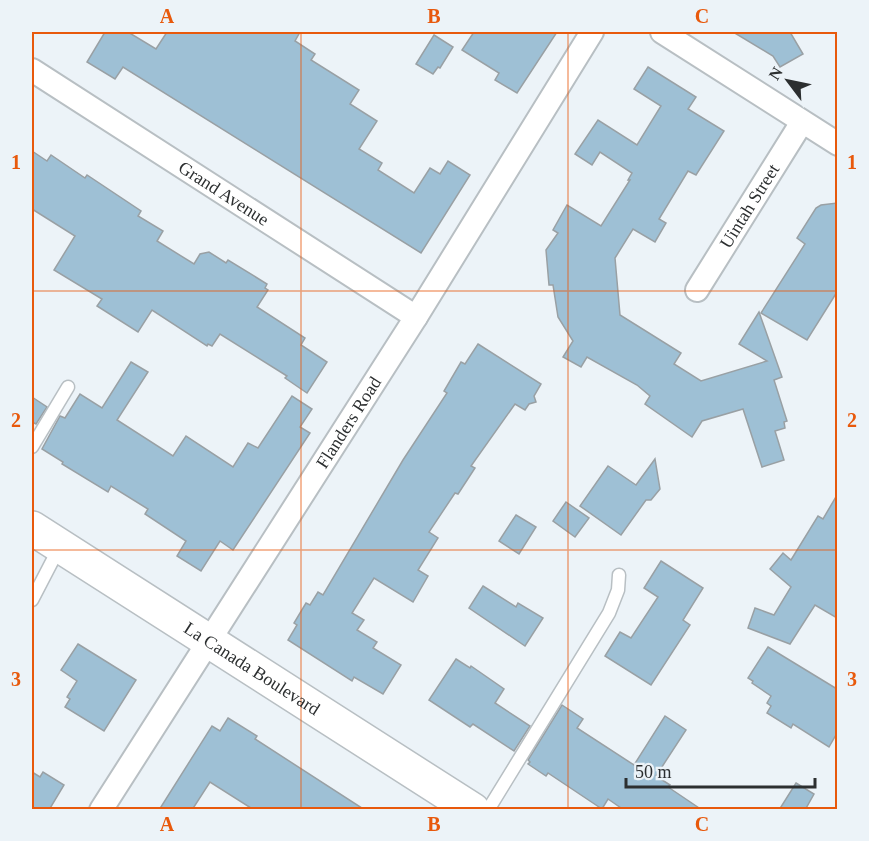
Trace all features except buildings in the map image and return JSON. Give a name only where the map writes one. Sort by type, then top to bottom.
[{"type":"street","name":"Flanders Road","points":[[101,810],[416,317],[592,32]]},
{"type":"street","points":[[662,32],[837,144]]},
{"type":"street","name":"Grand Avenue","points":[[32,70],[416,317]]},
{"type":"street","name":"Uintah Street","points":[[697,290],[801,122]]},
{"type":"street","name":"La Canada Boulevard","points":[[32,528],[473,810]]},
{"type":"lane","points":[[32,447],[68,387]]},
{"type":"lane","points":[[32,600],[60,546]]},
{"type":"lane","points":[[488,810],[609,613],[618,590],[619,575]]}]
